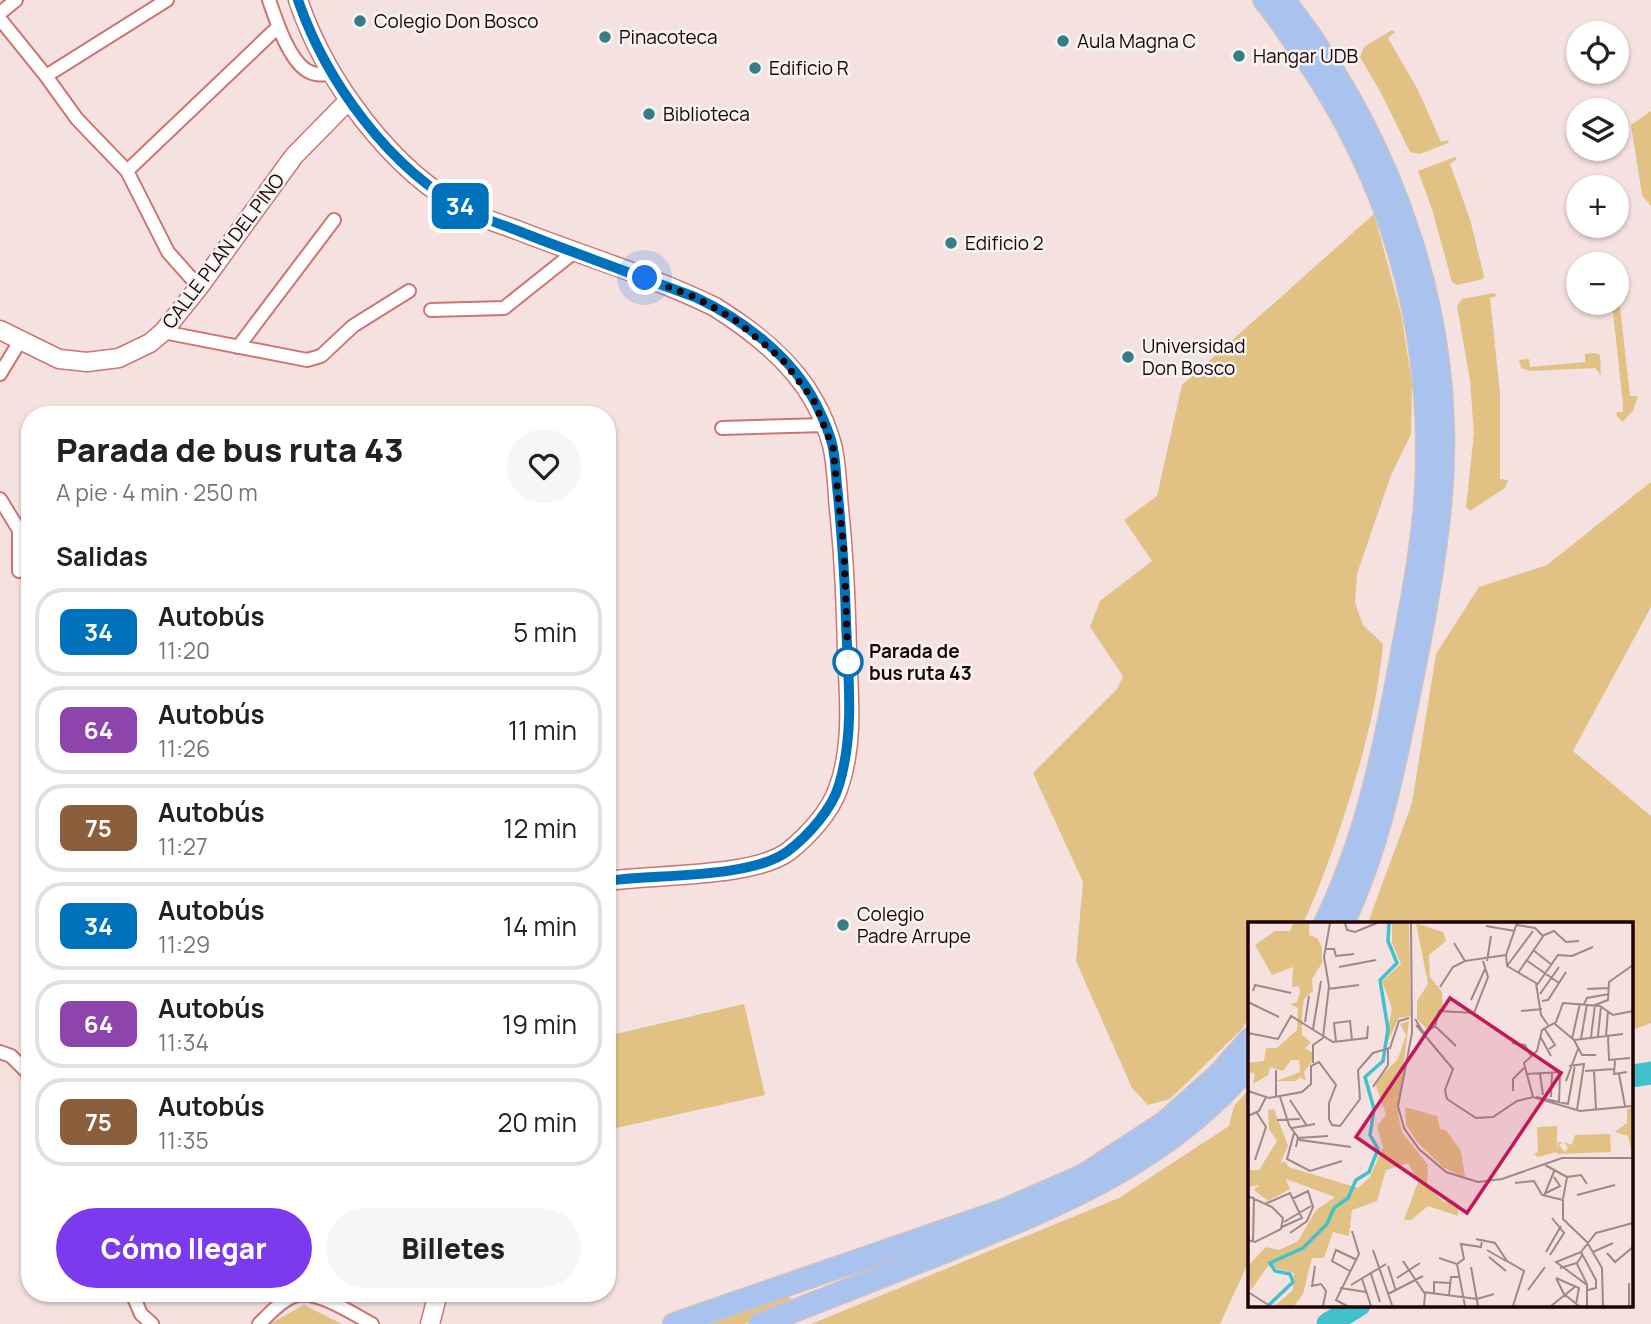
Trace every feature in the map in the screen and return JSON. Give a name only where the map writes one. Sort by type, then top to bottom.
[{"type":"highway","points":[[1264,0],[1316,71],[1364,158],[1378,190],[1403,263],[1416,325],[1425,397],[1426,487],[1422,528],[1394,697],[1362,828],[1347,875],[1325,922]]},
{"type":"highway","points":[[1284,0],[1344,88],[1381,159],[1398,201],[1417,260],[1428,307],[1442,397],[1440,507],[1422,629],[1400,740],[1379,825],[1367,864],[1343,922]]},
{"type":"highway","points":[[674,1324],[1004,1210],[1084,1175],[1165,1122],[1217,1075],[1248,1041]]},
{"type":"highway","points":[[760,1324],[1032,1216],[1102,1184],[1186,1128],[1222,1096],[1248,1067]]},
{"type":"main road","points":[[298,0],[314,39],[348,101],[404,164],[449,200],[469,211],[573,253],[695,297],[734,319],[767,344],[794,372],[814,401],[825,425],[833,448],[844,551],[849,706],[846,756],[834,799],[799,842],[773,860],[705,873],[616,880]]},
{"type":"main road","name":"CALLE PLAN DEL PINO","points":[[0,330],[59,359],[99,362],[119,358],[150,343],[163,332],[199,287],[294,156],[348,101]]},
{"type":"main road","points":[[430,1324],[436,1302]]},
{"type":"street","points":[[0,13],[16,0]]},
{"type":"street","points":[[46,76],[167,0]]},
{"type":"street","points":[[269,0],[278,27],[293,54],[306,70],[320,76],[334,74]]},
{"type":"street","points":[[0,19],[77,119],[127,171],[168,252],[199,287]]},
{"type":"street","points":[[127,171],[278,27]]},
{"type":"street","points":[[238,347],[334,220]]},
{"type":"street","points":[[431,310],[504,308],[573,253]]},
{"type":"street","points":[[163,332],[307,360],[321,356],[353,326],[409,291]]},
{"type":"street","points":[[0,374],[20,341]]},
{"type":"street","points":[[722,428],[825,425]]},
{"type":"street","points":[[0,499],[19,530],[19,570]]},
{"type":"street","points":[[0,1052],[10,1056],[21,1066]]},
{"type":"street","points":[[136,1302],[141,1314],[152,1324]]},
{"type":"street","points":[[259,1324],[285,1302]]},
{"type":"street","points":[[330,1302],[372,1324]]},
{"type":"shaded area","points":[[1392,30],[1395,32],[1388,38],[1418,90],[1441,142],[1449,140],[1448,143],[1420,154],[1410,152],[1360,57],[1364,47]]},
{"type":"shaded area","points":[[1651,111],[1651,206],[1642,195],[1631,125]]},
{"type":"shaded area","points":[[1455,157],[1457,159],[1450,164],[1470,219],[1484,276],[1483,279],[1457,285],[1452,282],[1432,209],[1418,171]]},
{"type":"shaded area","points":[[1374,214],[1401,313],[1412,383],[1411,434],[1391,475],[1357,574],[1355,603],[1363,625],[1383,644],[1365,745],[1335,843],[1303,922],[1248,922],[1248,1019],[1241,1030],[1170,1099],[1148,1105],[1132,1088],[1076,961],[1083,882],[1033,773],[1117,689],[1123,676],[1090,627],[1100,601],[1152,561],[1124,520],[1157,496],[1182,385]]},
{"type":"shaded area","points":[[1494,293],[1497,296],[1490,298],[1500,393],[1500,479],[1508,480],[1505,488],[1470,511],[1466,507],[1474,433],[1470,380],[1457,306],[1462,299]]},
{"type":"shaded area","points":[[1613,315],[1621,315],[1630,396],[1638,396],[1633,411],[1622,422],[1616,415],[1617,412],[1623,412]]},
{"type":"shaded area","points":[[1585,354],[1600,355],[1601,375],[1595,368],[1530,371],[1521,368],[1519,360],[1529,359],[1530,367],[1585,362]]},
{"type":"shaded area","points":[[1651,482],[1651,607],[1573,751],[1651,816],[1651,1023],[1634,1029],[1634,922],[1368,922],[1412,803],[1436,654],[1479,587],[1547,565]]},
{"type":"shaded area","points":[[744,1004],[765,1095],[616,1128],[616,1034]]},
{"type":"shaded area","points":[[1248,1090],[1248,1263],[1220,1324],[811,1324],[1119,1198],[1229,1126],[1234,1106]]},
{"type":"shaded area","points":[[787,1295],[792,1300],[787,1307],[745,1324],[699,1324]]},
{"type":"shaded area","points":[[304,1305],[342,1324],[269,1324]]},
{"type":"waterway","points":[[1634,1076],[1651,1073]]},
{"type":"waterway","points":[[1328,1324],[1357,1306]]},
{"type":"bus line","name":"34","points":[[298,0],[304,20],[348,101],[404,164],[429,186],[469,211],[715,307],[767,344],[782,359],[814,401],[825,425],[833,448],[844,551],[849,706],[846,756],[834,799],[799,842],[773,860],[705,873],[616,880]]},
{"type":"place","name":"Colegio Don Bosco","points":[[360,21]]},
{"type":"place","name":"Pinacoteca","points":[[605,37]]},
{"type":"place","name":"Aula Magna C","points":[[1063,41]]},
{"type":"place","name":"Hangar UDB","points":[[1239,56]]},
{"type":"place","name":"Edificio R","points":[[755,68]]},
{"type":"place","name":"Biblioteca","points":[[649,114]]},
{"type":"place","name":"Edificio 2","points":[[951,243]]},
{"type":"place","name":"Universidad Don Bosco","points":[[1128,357]]},
{"type":"place","name":"Parada de bus ruta 43","points":[[848,662]]},
{"type":"place","name":"Colegio Padre Arrupe","points":[[843,925]]},
{"type":"route","points":[[645,278],[695,297],[734,319],[782,359],[814,401],[833,448],[844,551],[848,662]]}]
